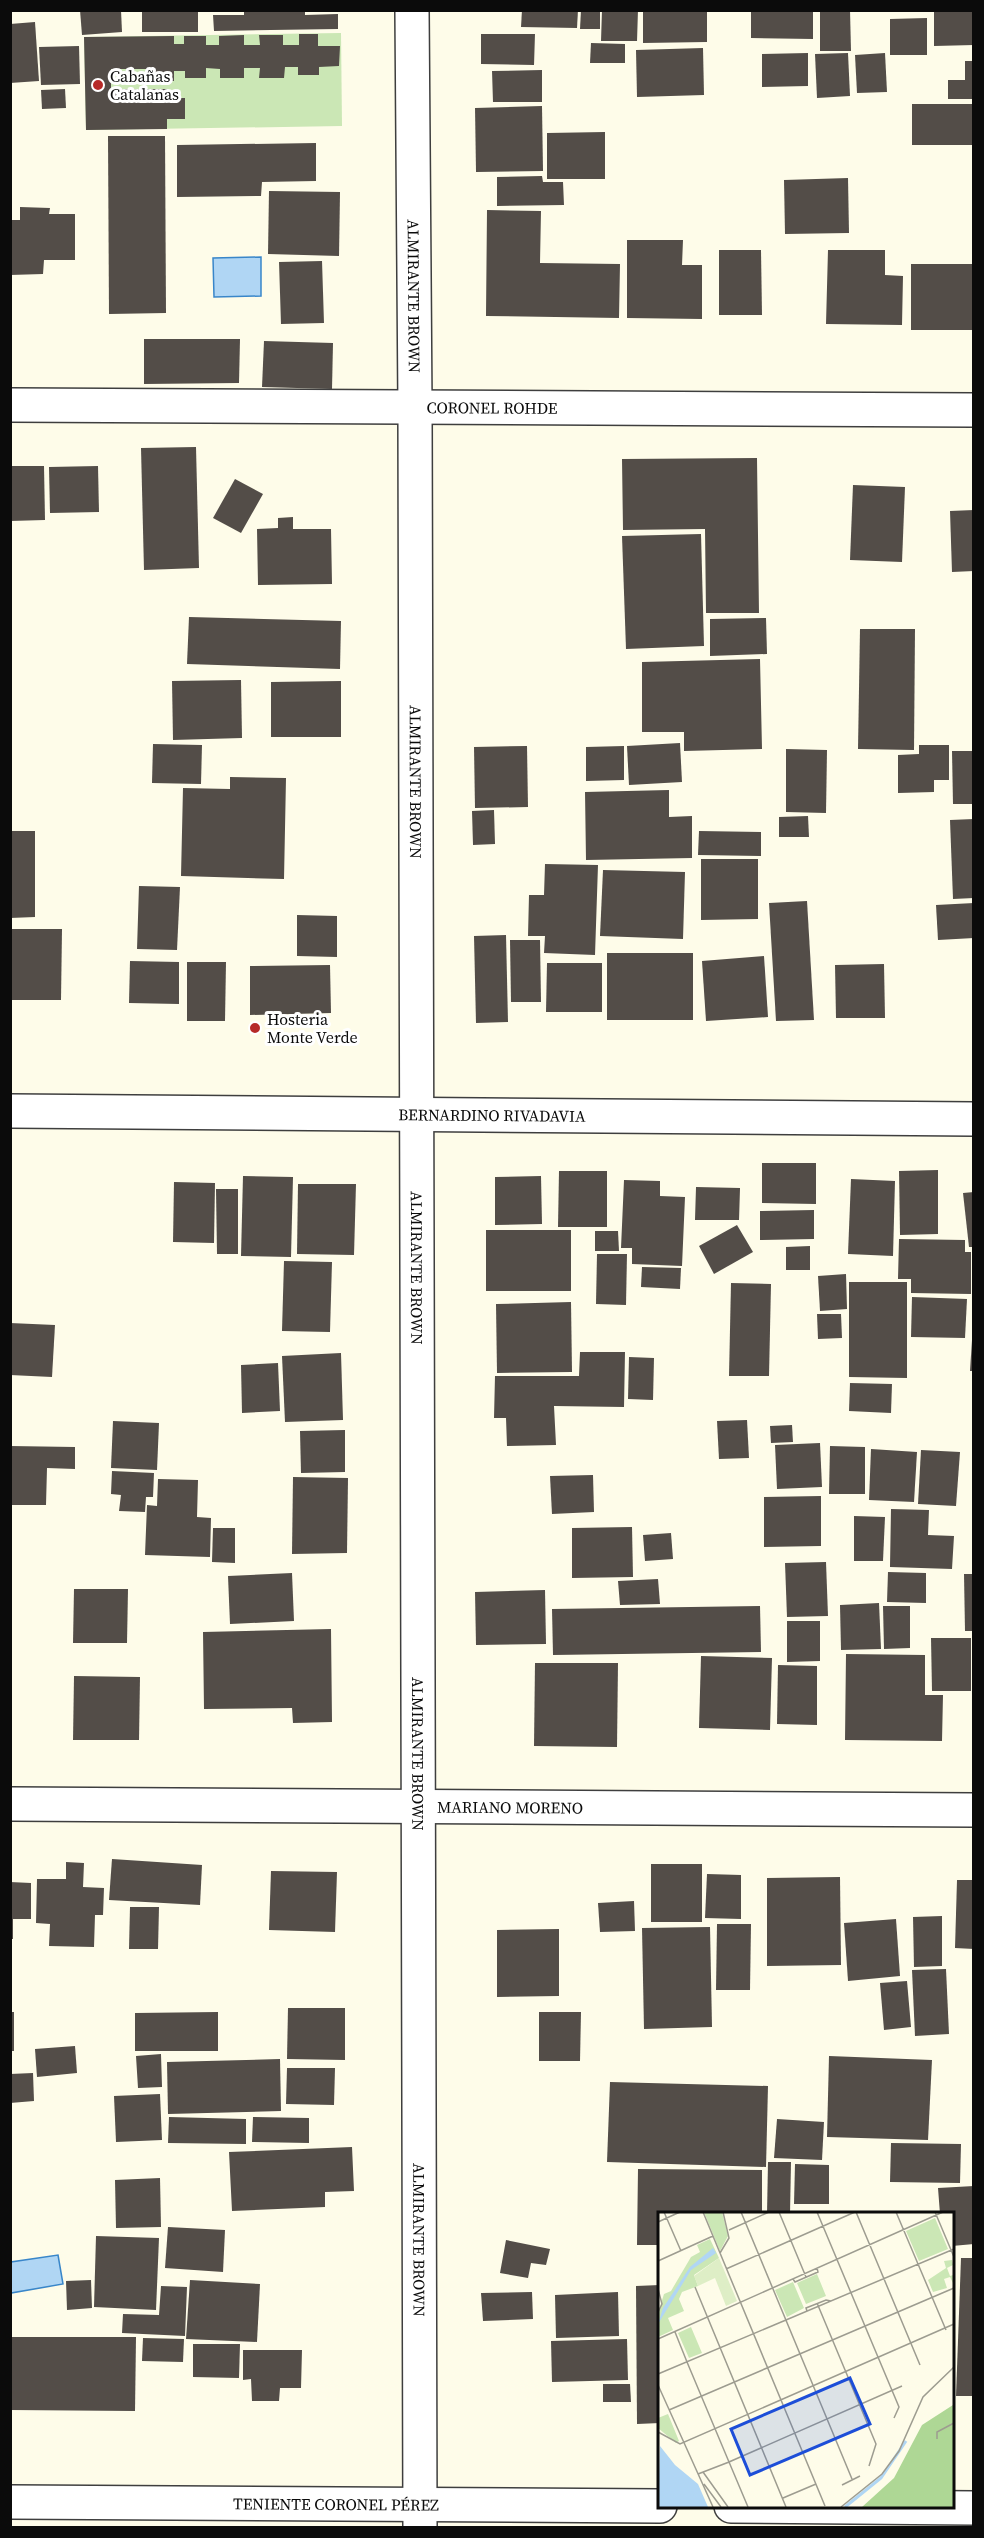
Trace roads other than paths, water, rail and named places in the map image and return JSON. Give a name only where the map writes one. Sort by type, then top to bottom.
[{"type":"street","name":"ALMIRANTE BROWN","points":[[412,10],[417,1115],[419,2516]]},
{"type":"street","name":"CORONEL ROHDE","points":[[10,405],[974,410]]},
{"type":"street","name":"BERNARDINO RIVADAVIA","points":[[10,1111],[974,1119]]},
{"type":"street","name":"MARIANO MORENO","points":[[10,1804],[974,1810]]},
{"type":"street","name":"TENIENTE CORONEL PÉREZ","points":[[10,2502],[419,2516],[658,2506]]},
{"type":"street","points":[[954,2508],[974,2508]]},
{"type":"water","points":[[261,257],[261,296],[214,297],[213,258]]},
{"type":"water","points":[[58,2255],[63,2284],[11,2293],[11,2262]]},
{"type":"place","name":"Cabañas Catalanas","points":[[98,85]]},
{"type":"place","name":"Hosteria Monte Verde","points":[[255,1028]]}]
